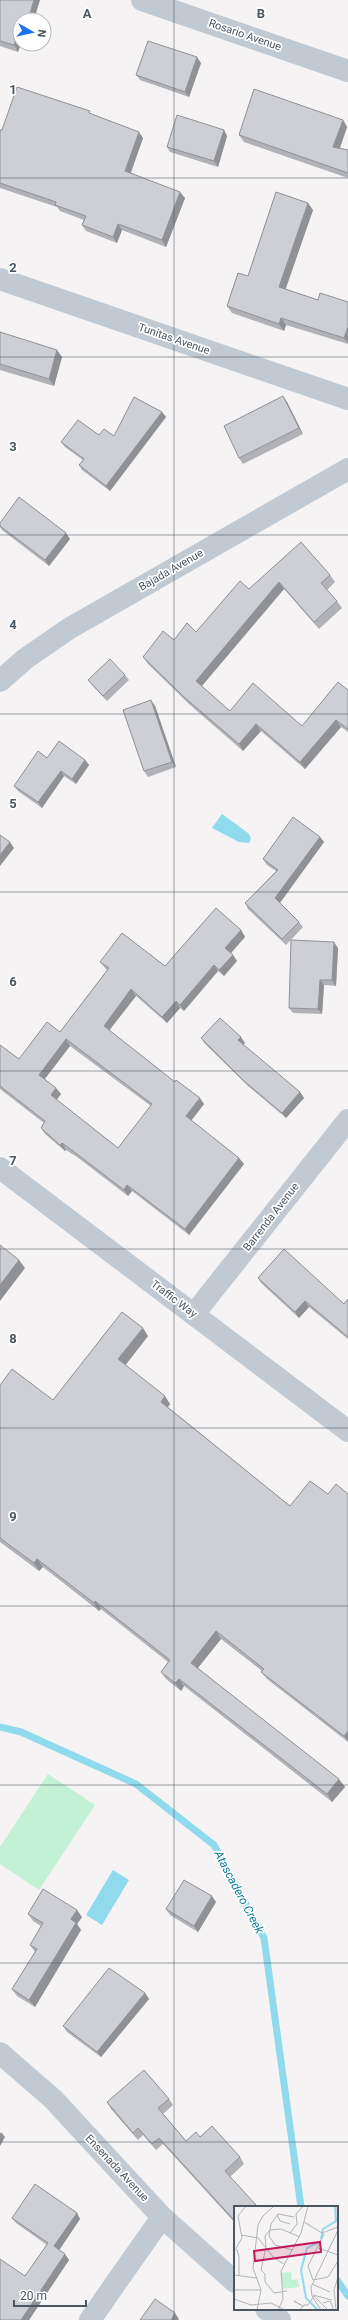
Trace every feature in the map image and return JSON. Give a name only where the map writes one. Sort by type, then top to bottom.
[{"type":"street","name":"Rosario Avenue","points":[[142,0],[348,71]]},
{"type":"street","name":"Tunitas Avenue","points":[[0,279],[348,400]]},
{"type":"street","name":"Bajada Avenue","points":[[0,681],[25,660],[70,628],[348,469]]},
{"type":"street","name":"Barrenda Avenue","points":[[194,1314],[348,1120]]},
{"type":"street","name":"Traffic Way","points":[[0,1168],[348,1431]]},
{"type":"street","name":"Ensenada Avenue","points":[[0,2053],[53,2099],[162,2217],[234,2281]]},
{"type":"street","points":[[90,2320],[162,2217]]},
{"type":"street","points":[[267,2310],[280,2320]]},
{"type":"green space","points":[[48,1774],[95,1805],[39,1890],[0,1864],[0,1847]]},
{"type":"water","points":[[222,814],[248,833],[251,838],[249,843],[239,842],[212,828]]},
{"type":"water","points":[[113,1870],[129,1880],[102,1925],[86,1915]]},
{"type":"building","points":[[0,0],[34,0],[30,12],[12,12],[12,44],[0,41]]},
{"type":"building","points":[[148,41],[197,57],[185,92],[136,75]]},
{"type":"building","points":[[17,87],[90,111],[89,113],[139,132],[125,171],[180,192],[162,240],[118,224],[113,237],[82,225],[86,216],[55,205],[56,202],[0,183],[0,130],[2,130]]},
{"type":"building","points":[[254,89],[343,120],[333,147],[348,150],[348,173],[239,135]]},
{"type":"building","points":[[177,115],[224,130],[214,161],[167,147]]},
{"type":"building","points":[[276,192],[308,203],[279,287],[318,300],[320,293],[348,302],[348,327],[344,338],[281,318],[279,324],[227,306],[238,273],[248,276]]},
{"type":"building","points":[[0,332],[57,350],[49,379],[0,364]]},
{"type":"building","points":[[283,396],[299,428],[239,458],[224,426]]},
{"type":"building","points":[[134,397],[162,412],[106,486],[79,465],[84,459],[61,442],[78,420],[99,435],[104,429],[114,436]]},
{"type":"building","points":[[19,497],[66,533],[45,560],[0,526],[0,523]]},
{"type":"building","points":[[301,542],[330,575],[321,583],[337,601],[314,622],[279,582],[196,681],[230,711],[253,683],[302,726],[338,682],[348,690],[348,729],[336,720],[300,762],[256,724],[239,744],[184,697],[143,657],[163,631],[174,640],[187,623],[196,632],[240,581],[249,589]]},
{"type":"building","points":[[110,659],[125,675],[103,696],[88,680]]},
{"type":"building","points":[[151,700],[172,762],[144,771],[123,710]]},
{"type":"building","points":[[59,741],[85,760],[72,779],[61,771],[38,802],[14,786],[38,751],[47,758]]},
{"type":"building","points":[[293,817],[320,837],[275,898],[299,922],[282,939],[245,903],[278,870],[263,859]]},
{"type":"building","points":[[0,835],[10,842],[0,855]]},
{"type":"building","points":[[216,908],[241,930],[225,948],[233,955],[219,970],[214,965],[180,1005],[176,1001],[162,1017],[131,989],[104,1026],[175,1082],[176,1080],[200,1098],[186,1116],[239,1158],[185,1229],[127,1185],[124,1190],[62,1143],[60,1145],[41,1128],[45,1121],[0,1086],[0,1045],[19,1059],[47,1022],[60,1032],[109,968],[100,962],[122,933],[165,966]],"holes":[[[66,1039],[152,1104],[118,1148],[51,1095],[56,1088],[39,1075]]]},
{"type":"building","points":[[291,940],[334,942],[332,980],[320,980],[318,1009],[289,1008]]},
{"type":"building","points":[[220,1018],[241,1037],[238,1040],[300,1092],[282,1113],[244,1081],[201,1038]]},
{"type":"building","points":[[0,1245],[19,1260],[0,1285]]},
{"type":"building","points":[[284,1249],[344,1304],[348,1299],[348,1337],[305,1301],[295,1312],[258,1278]]},
{"type":"building","points":[[122,1312],[143,1328],[118,1359],[165,1396],[161,1402],[290,1506],[310,1481],[328,1494],[336,1484],[348,1494],[348,1731],[344,1736],[261,1672],[264,1669],[216,1631],[191,1663],[339,1779],[327,1794],[179,1679],[175,1683],[161,1672],[170,1660],[95,1601],[94,1603],[37,1559],[34,1563],[0,1538],[0,1385],[12,1369],[53,1400]]},
{"type":"building","points":[[184,1880],[212,1896],[194,1926],[166,1909]]},
{"type":"building","points":[[43,1889],[77,1910],[71,1919],[76,1923],[29,2000],[12,1989],[37,1949],[30,1945],[43,1923],[28,1914]]},
{"type":"building","points":[[109,1968],[145,1993],[97,2052],[63,2026]]},
{"type":"building","points":[[144,2070],[169,2099],[158,2108],[186,2141],[196,2132],[200,2137],[212,2126],[240,2157],[225,2171],[256,2205],[234,2206],[234,2220],[159,2138],[152,2144],[138,2128],[133,2133],[107,2102]]},
{"type":"building","points":[[35,2184],[77,2213],[54,2246],[65,2254],[21,2320],[0,2320],[0,2259],[25,2276],[48,2243],[12,2218]]},
{"type":"building","points":[[155,2299],[175,2313],[171,2320],[140,2320]]},
{"type":"waterway","name":"Atascadero Creek","points":[[0,1727],[21,1732],[136,1784],[214,1845],[264,1938],[301,2206]]},
{"type":"waterway","name":"Atascadero Creek","points":[[338,2281],[348,2296]]}]
